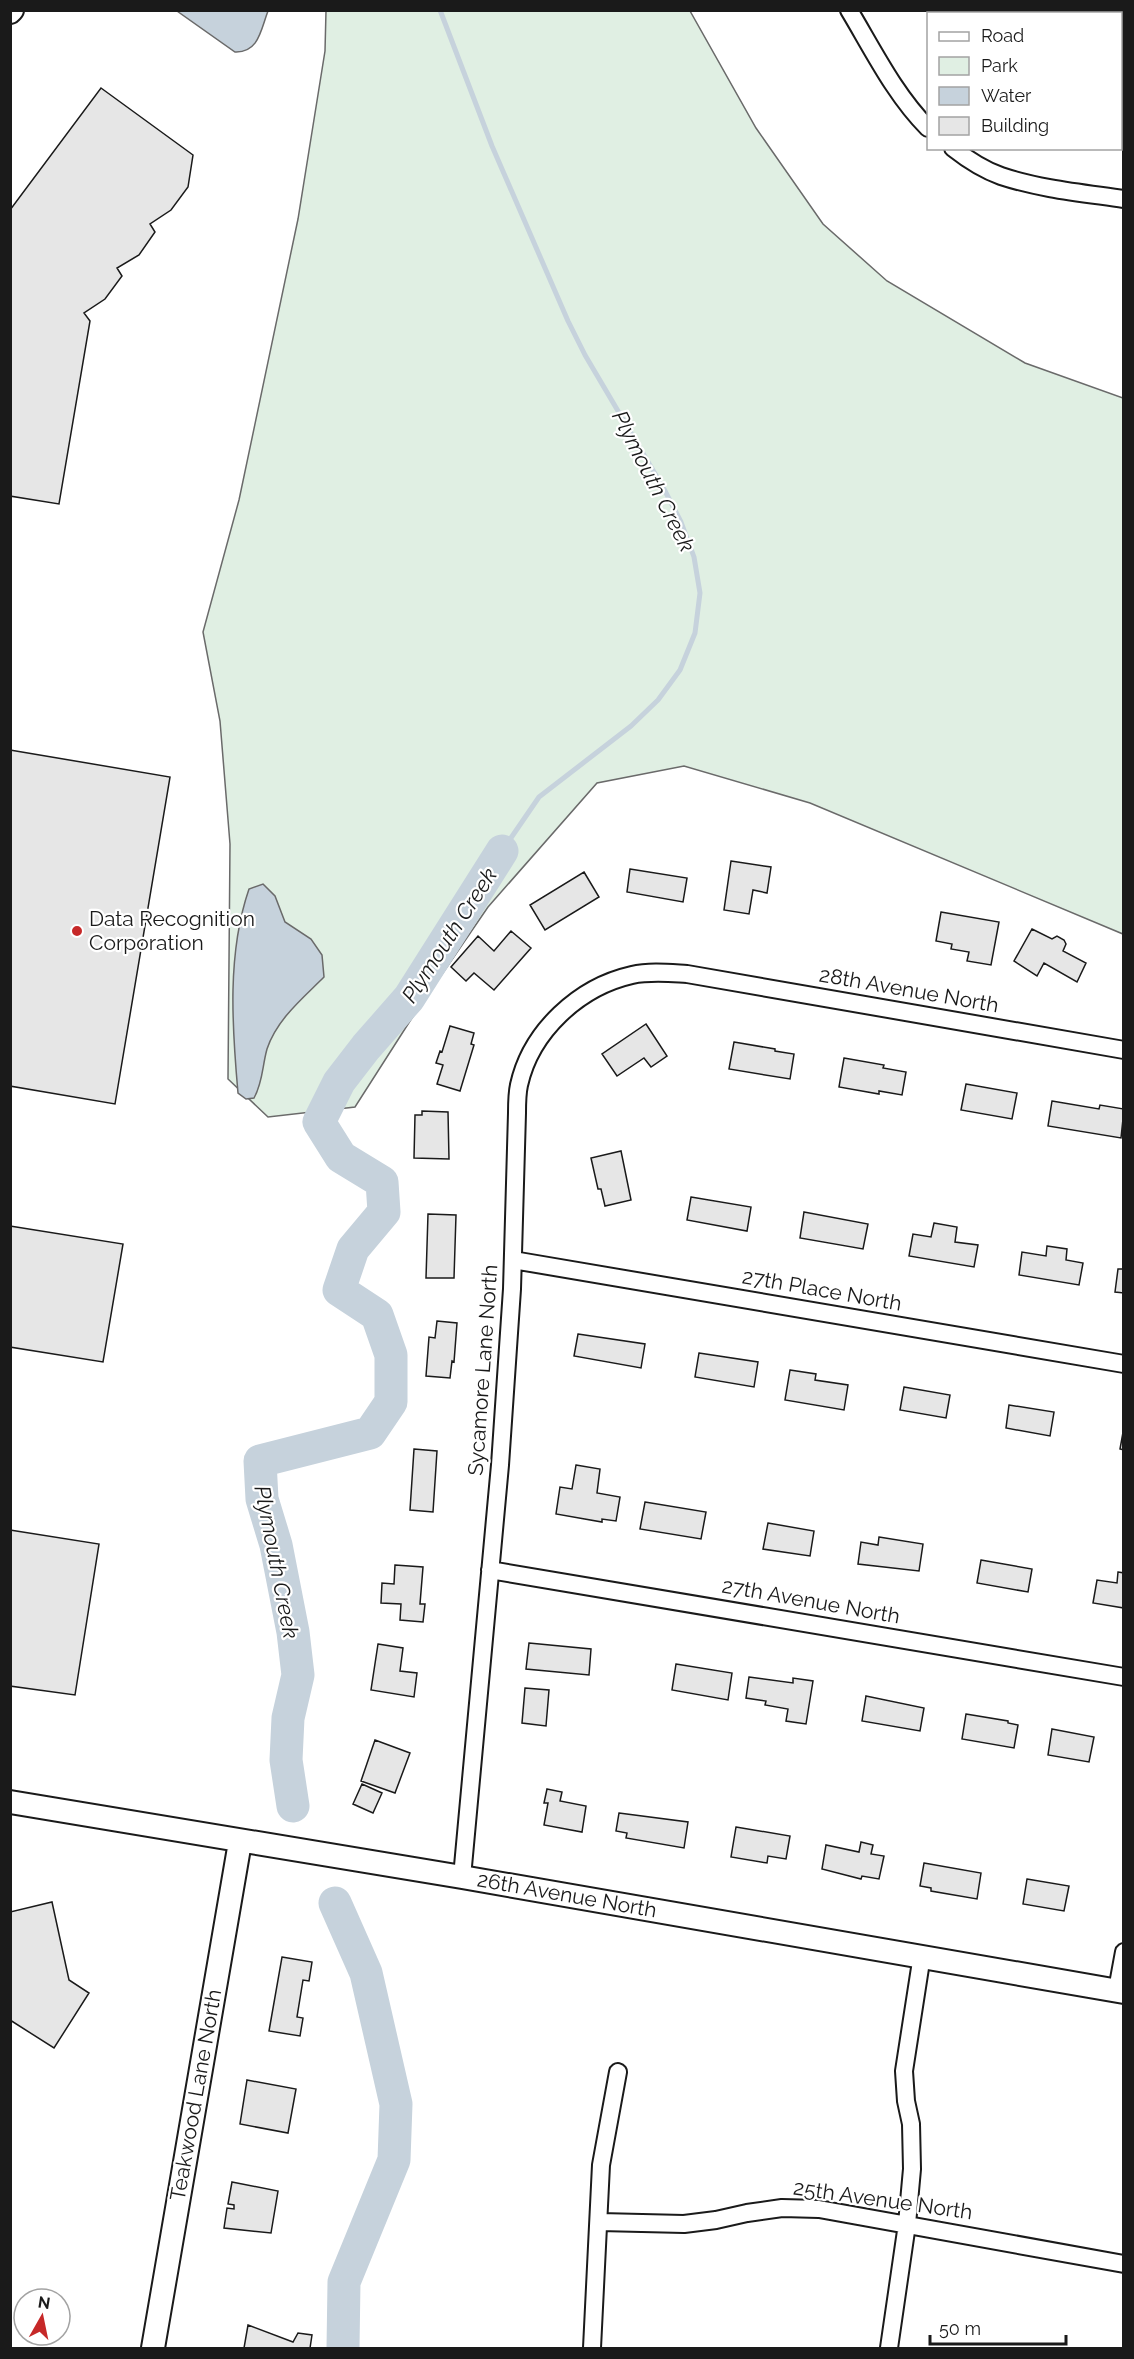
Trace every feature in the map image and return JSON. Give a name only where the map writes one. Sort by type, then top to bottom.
[{"type":"street","points":[[849,10],[897,89],[927,127]]},
{"type":"street","points":[[956,150],[999,176],[1124,199]]},
{"type":"street","name":"Sycamore Lane North","points":[[462,1877],[501,1454],[513,1260],[519,1086],[528,1059],[542,1035],[560,1014],[581,996],[633,975],[660,972],[687,974]]},
{"type":"street","name":"28th Avenue North","points":[[687,974],[1124,1050]]},
{"type":"street","name":"27th Place North","points":[[513,1260],[1124,1364]]},
{"type":"street","name":"27th Avenue North","points":[[490,1570],[1124,1677]]},
{"type":"street","name":"26th Avenue North","points":[[10,1802],[922,1955],[1120,1991]]},
{"type":"street","name":"Teakwood Lane North","points":[[153,2349],[240,1842]]},
{"type":"street","points":[[1120,1991],[1124,1952]]},
{"type":"street","points":[[889,2349],[907,2224],[912,2169],[911,2124],[906,2101],[904,2071],[922,1955]]},
{"type":"street","points":[[592,2349],[601,2165],[618,2072]]},
{"type":"street","name":"25th Avenue North","points":[[600,2222],[684,2224],[782,2208],[819,2209],[1124,2264]]},
{"type":"green space","points":[[326,11],[690,11],[756,128],[823,224],[887,281],[1025,363],[1123,398],[1123,934],[810,803],[684,766],[597,783],[488,907],[410,1021],[355,1107],[268,1117],[228,1079],[230,844],[220,721],[203,632],[239,500],[298,219],[325,51]]},
{"type":"water","points":[[177,11],[268,11],[254,44],[249,49],[235,52]]},
{"type":"water","points":[[263,884],[275,896],[285,922],[311,939],[322,955],[324,977],[291,1010],[277,1028],[267,1049],[257,1092],[254,1098],[246,1099],[238,1093],[233,1016],[234,964],[242,913],[249,889]]},
{"type":"building","points":[[101,88],[193,155],[188,187],[171,210],[150,224],[155,232],[139,255],[117,268],[122,276],[105,299],[84,313],[90,321],[59,504],[10,496],[10,210]]},
{"type":"building","name":"Data Recognition Corporation","points":[[10,750],[170,777],[115,1104],[10,1086]]},
{"type":"building","points":[[731,861],[771,867],[767,893],[753,890],[749,914],[724,910]]},
{"type":"building","points":[[630,869],[687,878],[683,902],[627,892]]},
{"type":"building","points":[[584,872],[599,897],[545,930],[530,905]]},
{"type":"building","points":[[941,912],[999,922],[991,965],[967,961],[969,952],[951,949],[952,944],[936,941]]},
{"type":"building","points":[[1032,929],[1052,939],[1057,936],[1064,940],[1066,944],[1063,951],[1086,963],[1077,982],[1044,963],[1037,976],[1014,961]]},
{"type":"building","points":[[511,931],[531,948],[494,990],[474,973],[466,981],[451,967],[478,936],[494,951]]},
{"type":"building","points":[[646,1024],[667,1056],[651,1067],[644,1058],[617,1076],[602,1054]]},
{"type":"building","points":[[450,1026],[474,1033],[471,1044],[474,1045],[460,1091],[437,1084],[443,1065],[436,1063]]},
{"type":"building","points":[[734,1042],[794,1054],[790,1079],[729,1069]]},
{"type":"building","points":[[844,1058],[884,1065],[883,1068],[906,1072],[902,1095],[879,1091],[879,1094],[839,1087]]},
{"type":"building","points":[[966,1084],[1017,1093],[1012,1119],[961,1110]]},
{"type":"building","points":[[1052,1101],[1099,1109],[1100,1105],[1124,1109],[1121,1138],[1048,1126]]},
{"type":"building","points":[[422,1111],[448,1112],[449,1159],[414,1158],[415,1115],[422,1115]]},
{"type":"building","points":[[621,1151],[631,1200],[605,1206],[601,1189],[598,1189],[591,1158]]},
{"type":"building","points":[[691,1197],[751,1207],[747,1231],[687,1220]]},
{"type":"building","points":[[804,1212],[868,1224],[863,1249],[800,1238]]},
{"type":"building","points":[[428,1214],[456,1215],[454,1278],[426,1278]]},
{"type":"building","points":[[934,1223],[957,1227],[955,1242],[978,1245],[974,1267],[909,1256],[913,1234],[931,1237]]},
{"type":"building","points":[[10,1226],[123,1244],[103,1362],[10,1347]]},
{"type":"building","points":[[1047,1246],[1067,1249],[1066,1260],[1083,1263],[1079,1285],[1019,1275],[1022,1252],[1046,1256]]},
{"type":"building","points":[[1118,1269],[1124,1269],[1124,1293],[1115,1292]]},
{"type":"building","points":[[437,1321],[457,1323],[454,1362],[452,1361],[450,1378],[426,1376],[429,1337],[435,1338]]},
{"type":"building","points":[[578,1334],[645,1344],[641,1368],[574,1356]]},
{"type":"building","points":[[699,1353],[758,1362],[754,1387],[695,1377]]},
{"type":"building","points":[[790,1370],[816,1374],[815,1380],[848,1385],[844,1410],[785,1400]]},
{"type":"building","points":[[904,1387],[950,1395],[946,1418],[900,1410]]},
{"type":"building","points":[[1009,1405],[1054,1412],[1050,1436],[1006,1428]]},
{"type":"building","points":[[1124,1427],[1124,1450],[1120,1449]]},
{"type":"building","points":[[414,1449],[437,1451],[433,1512],[410,1510]]},
{"type":"building","points":[[576,1465],[600,1469],[597,1493],[620,1497],[616,1521],[602,1519],[602,1522],[556,1514],[560,1487],[572,1489]]},
{"type":"building","points":[[645,1502],[706,1512],[701,1539],[640,1529]]},
{"type":"building","points":[[768,1523],[814,1531],[810,1556],[763,1549]]},
{"type":"building","points":[[10,1530],[99,1544],[75,1695],[10,1686]]},
{"type":"building","points":[[879,1537],[923,1544],[919,1571],[858,1564],[861,1542],[878,1545]]},
{"type":"building","points":[[981,1560],[1032,1569],[1028,1592],[977,1583]]},
{"type":"building","points":[[395,1565],[423,1567],[420,1604],[425,1604],[423,1622],[400,1620],[401,1604],[381,1603],[382,1583],[394,1584]]},
{"type":"building","points":[[1118,1572],[1124,1573],[1124,1608],[1093,1603],[1097,1580],[1117,1583]]},
{"type":"building","points":[[529,1643],[591,1649],[589,1675],[526,1669]]},
{"type":"building","points":[[378,1644],[403,1648],[400,1671],[417,1673],[414,1697],[371,1690]]},
{"type":"building","points":[[676,1664],[732,1673],[728,1700],[672,1690]]},
{"type":"building","points":[[749,1677],[793,1683],[793,1678],[813,1681],[806,1724],[786,1721],[788,1709],[765,1705],[766,1701],[746,1698]]},
{"type":"building","points":[[525,1688],[549,1690],[546,1726],[522,1723]]},
{"type":"building","points":[[866,1696],[924,1708],[920,1731],[862,1721]]},
{"type":"building","points":[[966,1714],[1008,1721],[1008,1723],[1018,1725],[1014,1748],[962,1739]]},
{"type":"building","points":[[1052,1729],[1094,1737],[1089,1762],[1048,1755]]},
{"type":"building","points":[[375,1740],[410,1753],[395,1793],[361,1781]]},
{"type":"building","points":[[362,1784],[382,1793],[373,1813],[353,1804]]},
{"type":"building","points":[[547,1789],[562,1792],[560,1801],[586,1806],[582,1832],[544,1825],[548,1803],[544,1803]]},
{"type":"building","points":[[619,1813],[688,1822],[684,1848],[626,1838],[627,1833],[616,1831]]},
{"type":"building","points":[[736,1827],[790,1836],[786,1859],[768,1856],[767,1863],[731,1857]]},
{"type":"building","points":[[861,1842],[873,1845],[871,1854],[884,1856],[879,1879],[862,1876],[861,1879],[822,1869],[826,1845],[859,1852]]},
{"type":"building","points":[[924,1863],[981,1873],[977,1899],[931,1891],[931,1888],[920,1886]]},
{"type":"building","points":[[1027,1879],[1069,1886],[1064,1911],[1023,1904]]},
{"type":"building","points":[[52,1902],[69,1980],[89,1993],[54,2048],[10,2020],[10,1912]]},
{"type":"building","points":[[282,1957],[312,1962],[309,1981],[303,1980],[297,2017],[303,2018],[300,2036],[269,2031]]},
{"type":"building","points":[[247,2080],[296,2089],[288,2133],[240,2124]]},
{"type":"building","points":[[232,2182],[278,2191],[271,2233],[224,2228],[227,2208],[234,2209],[234,2205],[228,2204]]},
{"type":"building","points":[[248,2325],[293,2342],[298,2333],[312,2335],[310,2348],[244,2348]]},
{"type":"waterway","name":"Plymouth Creek","points":[[440,10],[492,146],[568,321],[585,355],[681,522],[694,557],[700,593],[695,633],[680,670],[658,700],[631,726],[539,797],[502,851]]},
{"type":"waterway","name":"Plymouth Creek","points":[[293,1806],[286,1760],[288,1718],[298,1675],[293,1632],[276,1545],[262,1499],[260,1461],[370,1433],[391,1402],[391,1355],[377,1315],[339,1290],[353,1249],[384,1212],[382,1182],[341,1157],[319,1122],[339,1082],[409,998],[502,851]]},
{"type":"waterway","name":"Plymouth Creek","points":[[335,1903],[366,1973],[396,2104],[394,2160],[344,2282],[343,2348]]},
{"type":"place","name":"Data Recognition Corporation","points":[[77,931]]}]
